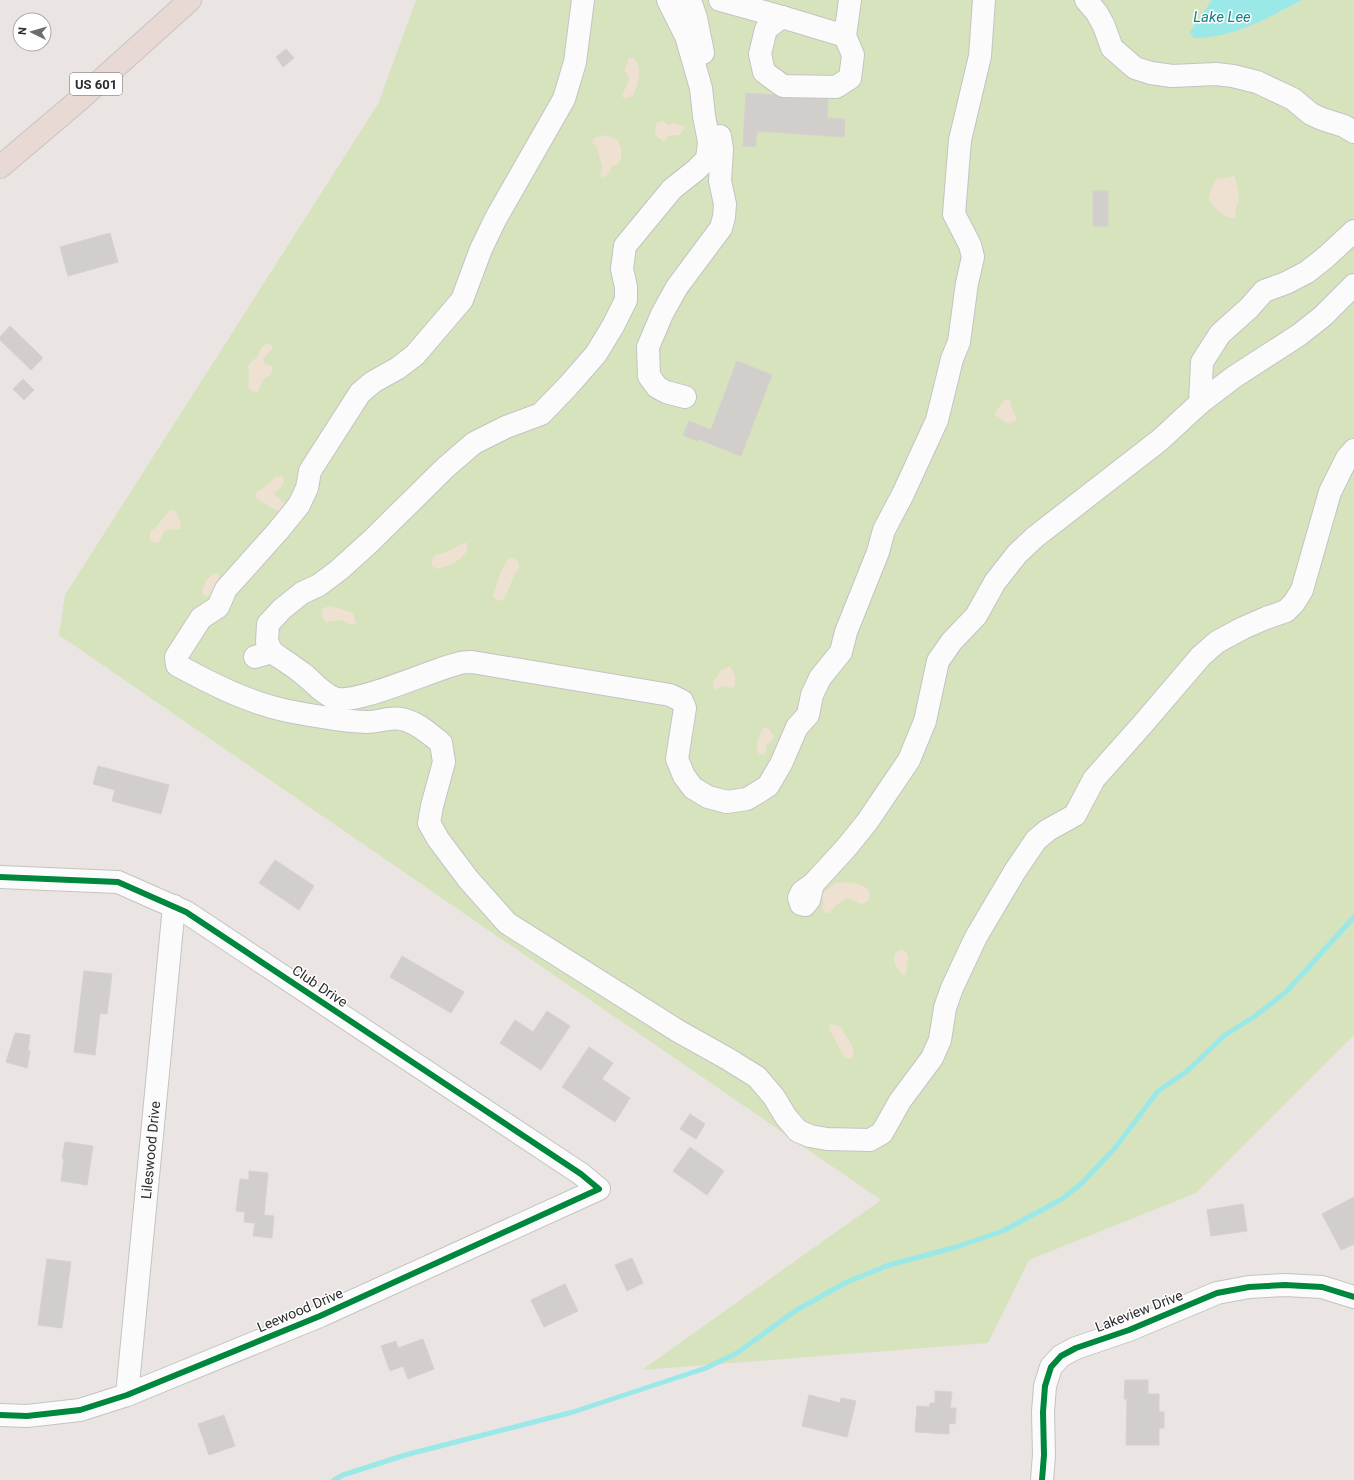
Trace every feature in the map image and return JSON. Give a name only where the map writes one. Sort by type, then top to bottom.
[{"type":"highway","name":"US 601","points":[[0,167],[79,100],[190,0]]},
{"type":"street","points":[[583,0],[575,62],[564,99],[496,218],[481,249],[462,300],[415,356],[398,368],[373,382],[360,393],[310,471],[307,488],[299,505],[278,531],[226,589],[218,607],[201,618],[176,657],[177,665],[206,682],[232,693],[287,711],[318,717],[368,722],[392,718],[410,721],[441,743],[444,762],[429,823],[438,839],[468,879],[507,922],[678,1031],[757,1077],[774,1097],[786,1117],[798,1131],[810,1136],[852,1140],[870,1140],[882,1133],[900,1101],[932,1058],[940,1040],[945,1008],[952,988],[976,937],[1015,871],[1036,840],[1048,830],[1075,815],[1094,779],[1201,656],[1217,642],[1266,618],[1286,611],[1294,603],[1302,590],[1330,492],[1347,458],[1354,450]]},
{"type":"street","points":[[668,0],[686,36],[701,88],[709,142],[708,159],[672,189],[625,246],[622,269],[626,286],[626,300],[614,326],[596,354],[541,414],[506,427],[474,443],[445,468],[371,541],[339,570],[319,584],[302,593],[282,609],[268,624],[267,642],[263,654],[303,674],[322,691],[333,698],[348,700],[457,664],[472,662],[670,695],[682,701],[685,708],[684,724],[677,759],[684,776],[693,788],[708,797],[727,802],[747,798],[768,786],[797,727],[808,715],[812,695],[820,678],[841,652],[846,632],[878,552],[884,530],[903,494],[937,420],[952,359],[959,342],[967,284],[973,257],[970,245],[954,214],[960,140],[980,56],[984,0]]},
{"type":"street","points":[[685,397],[666,392],[657,387],[649,376],[648,347],[662,314],[677,287],[721,228],[724,217],[725,204],[720,181],[722,149],[696,18],[690,0]]},
{"type":"street","points":[[720,0],[845,36]]},
{"type":"street","points":[[782,17],[766,29],[760,54],[764,72],[783,86],[836,87],[850,78],[853,55],[845,36],[850,0]]},
{"type":"street","points":[[1086,0],[1101,19],[1112,48],[1135,68],[1152,73],[1172,76],[1216,74],[1233,76],[1257,82],[1293,99],[1311,114],[1344,126],[1354,132]]},
{"type":"street","points":[[1200,403],[1202,362],[1220,334],[1249,308],[1264,291],[1286,283],[1307,272],[1354,231]]},
{"type":"street","points":[[813,884],[846,848],[867,822],[908,760],[925,721],[938,661],[952,641],[976,616],[995,582],[1017,554],[1035,537],[1160,440],[1200,403],[1234,377],[1298,335],[1323,316],[1354,285]]},
{"type":"street","name":"Club Drive","points":[[0,877],[118,882],[186,912],[581,1174],[599,1189]]},
{"type":"street","name":"Lileswood Drive","points":[[127,1395],[174,906]]},
{"type":"street","name":"Leewood Drive","points":[[0,1415],[27,1416],[80,1410],[127,1395],[320,1316],[599,1189]]},
{"type":"street","name":"Lakeview Drive","points":[[1042,1480],[1044,1455],[1045,1386],[1051,1367],[1061,1356],[1076,1348],[1129,1330],[1217,1293],[1249,1287],[1285,1284],[1322,1287],[1354,1297]]},
{"type":"green space","points":[[416,0],[1212,0],[1191,32],[1280,12],[1302,0],[1354,0],[1354,1035],[1196,1193],[1029,1260],[988,1343],[642,1370],[881,1200],[59,635],[65,595],[378,104]]},
{"type":"sand","points":[[629,58],[634,58],[637,63],[639,77],[633,96],[624,99],[622,95],[629,81],[628,75],[624,71]]},
{"type":"sand","points":[[663,121],[668,125],[674,123],[685,127],[680,135],[668,136],[664,141],[658,138],[655,133],[656,123]]},
{"type":"sand","points":[[607,135],[618,141],[621,148],[621,159],[618,164],[612,166],[608,174],[603,178],[600,176],[602,168],[597,146],[592,143],[594,138]]},
{"type":"sand","points":[[1234,176],[1239,199],[1236,207],[1235,219],[1227,217],[1220,212],[1209,199],[1211,189],[1216,179]]},
{"type":"sand","points":[[266,344],[272,345],[273,348],[263,360],[264,364],[272,366],[272,371],[263,381],[259,390],[256,392],[252,391],[248,387],[248,365],[258,356],[261,348]]},
{"type":"sand","points":[[1007,399],[1010,400],[1012,409],[1017,418],[1015,421],[1009,423],[1004,422],[996,416],[995,413],[1003,401]]},
{"type":"sand","points":[[282,476],[284,481],[282,487],[274,494],[284,503],[286,508],[282,512],[275,510],[257,499],[255,496],[257,492],[268,485],[275,477]]},
{"type":"sand","points":[[172,510],[176,511],[181,525],[180,529],[165,530],[159,542],[154,543],[150,540],[150,532],[168,512]]},
{"type":"sand","points":[[463,543],[467,543],[466,553],[458,560],[452,564],[436,569],[432,566],[434,556],[449,551]]},
{"type":"sand","points":[[509,558],[515,559],[519,563],[519,568],[505,597],[502,601],[497,600],[493,597],[501,571]]},
{"type":"sand","points":[[217,573],[219,575],[219,580],[215,583],[215,590],[211,596],[205,596],[202,592],[205,583],[211,576]]},
{"type":"sand","points":[[331,606],[353,613],[356,624],[351,625],[341,620],[326,622],[322,615],[323,608]]},
{"type":"sand","points":[[730,666],[735,680],[733,688],[724,686],[714,690],[713,681],[721,670]]},
{"type":"sand","points":[[767,727],[774,738],[766,745],[764,755],[759,754],[757,747],[758,741],[763,728]]},
{"type":"sand","points":[[845,882],[861,885],[869,890],[869,898],[867,902],[861,904],[848,898],[836,905],[829,913],[825,913],[822,907],[824,902],[822,898],[824,892],[836,883]]},
{"type":"sand","points":[[901,950],[906,952],[908,957],[906,974],[903,975],[897,968],[894,959],[895,953]]},
{"type":"sand","points":[[830,1024],[840,1026],[852,1046],[854,1054],[850,1059],[845,1058],[829,1029]]},
{"type":"water","name":"Lake Lee","points":[[1212,0],[1302,0],[1263,20],[1236,31],[1223,35],[1194,38],[1190,32]]},
{"type":"building","points":[[286,49],[294,58],[283,67],[276,57]]},
{"type":"building","points":[[746,93],[774,95],[783,98],[828,99],[827,118],[845,119],[844,137],[757,131],[755,147],[743,146]]},
{"type":"building","points":[[1093,191],[1108,191],[1108,226],[1093,226]]},
{"type":"building","points":[[110,233],[118,262],[68,276],[60,247]]},
{"type":"building","points":[[10,326],[43,358],[31,370],[0,340],[0,337]]},
{"type":"building","points":[[737,361],[772,375],[741,456],[698,439],[697,441],[683,435],[689,421],[711,430]]},
{"type":"building","points":[[23,379],[34,390],[24,400],[13,389]]},
{"type":"building","points":[[98,766],[169,785],[161,814],[112,801],[115,790],[93,784]]},
{"type":"building","points":[[275,860],[314,886],[299,910],[259,883]]},
{"type":"building","points":[[402,956],[464,992],[451,1013],[390,977]]},
{"type":"building","points":[[84,971],[112,974],[107,1014],[100,1013],[95,1055],[74,1052]]},
{"type":"building","points":[[547,1011],[570,1026],[541,1070],[500,1043],[515,1020],[533,1032]]},
{"type":"building","points":[[15,1033],[30,1035],[28,1051],[30,1051],[27,1068],[6,1062]]},
{"type":"building","points":[[589,1047],[613,1063],[602,1079],[630,1098],[615,1122],[562,1087]]},
{"type":"building","points":[[690,1114],[705,1124],[696,1139],[680,1129]]},
{"type":"building","points":[[65,1142],[93,1146],[87,1185],[61,1181],[64,1159],[62,1159]]},
{"type":"building","points":[[690,1147],[724,1171],[707,1195],[673,1171]]},
{"type":"building","points":[[249,1171],[268,1173],[264,1215],[274,1216],[272,1238],[253,1236],[255,1223],[244,1222],[245,1212],[236,1211],[240,1179],[249,1180]]},
{"type":"building","points":[[1354,1197],[1354,1244],[1341,1250],[1322,1214]]},
{"type":"building","points":[[1243,1204],[1247,1231],[1211,1236],[1207,1210]]},
{"type":"building","points":[[632,1258],[643,1283],[627,1291],[615,1265]]},
{"type":"building","points":[[47,1259],[71,1262],[62,1328],[38,1325]]},
{"type":"building","points":[[565,1284],[578,1311],[544,1327],[531,1300]]},
{"type":"building","points":[[423,1339],[434,1369],[408,1379],[403,1366],[390,1371],[381,1346],[396,1341],[398,1348]]},
{"type":"building","points":[[1125,1380],[1148,1380],[1148,1394],[1159,1394],[1159,1412],[1164,1412],[1164,1428],[1159,1428],[1159,1445],[1126,1445],[1127,1399],[1124,1399]]},
{"type":"building","points":[[935,1391],[952,1392],[950,1408],[956,1408],[955,1424],[949,1423],[949,1434],[915,1432],[917,1406],[929,1407],[930,1403],[935,1403]]},
{"type":"building","points":[[809,1395],[840,1403],[841,1398],[856,1401],[847,1437],[802,1426]]},
{"type":"building","points":[[224,1415],[235,1446],[209,1455],[198,1424]]},
{"type":"waterway","points":[[334,1480],[343,1475],[405,1455],[573,1412],[706,1368],[737,1353],[795,1311],[845,1283],[889,1265],[953,1248],[1003,1231],[1062,1199],[1082,1183],[1115,1148],[1158,1091],[1186,1072],[1225,1035],[1254,1017],[1286,992],[1354,917]]},
{"type":"cycle path","points":[[0,877],[118,882],[186,912],[581,1174],[599,1189],[320,1316],[127,1395],[80,1410],[27,1416],[0,1415]]},
{"type":"cycle path","points":[[1042,1480],[1044,1455],[1043,1412],[1045,1386],[1051,1367],[1061,1356],[1076,1348],[1129,1330],[1217,1293],[1249,1287],[1285,1285],[1322,1287],[1354,1297]]}]
